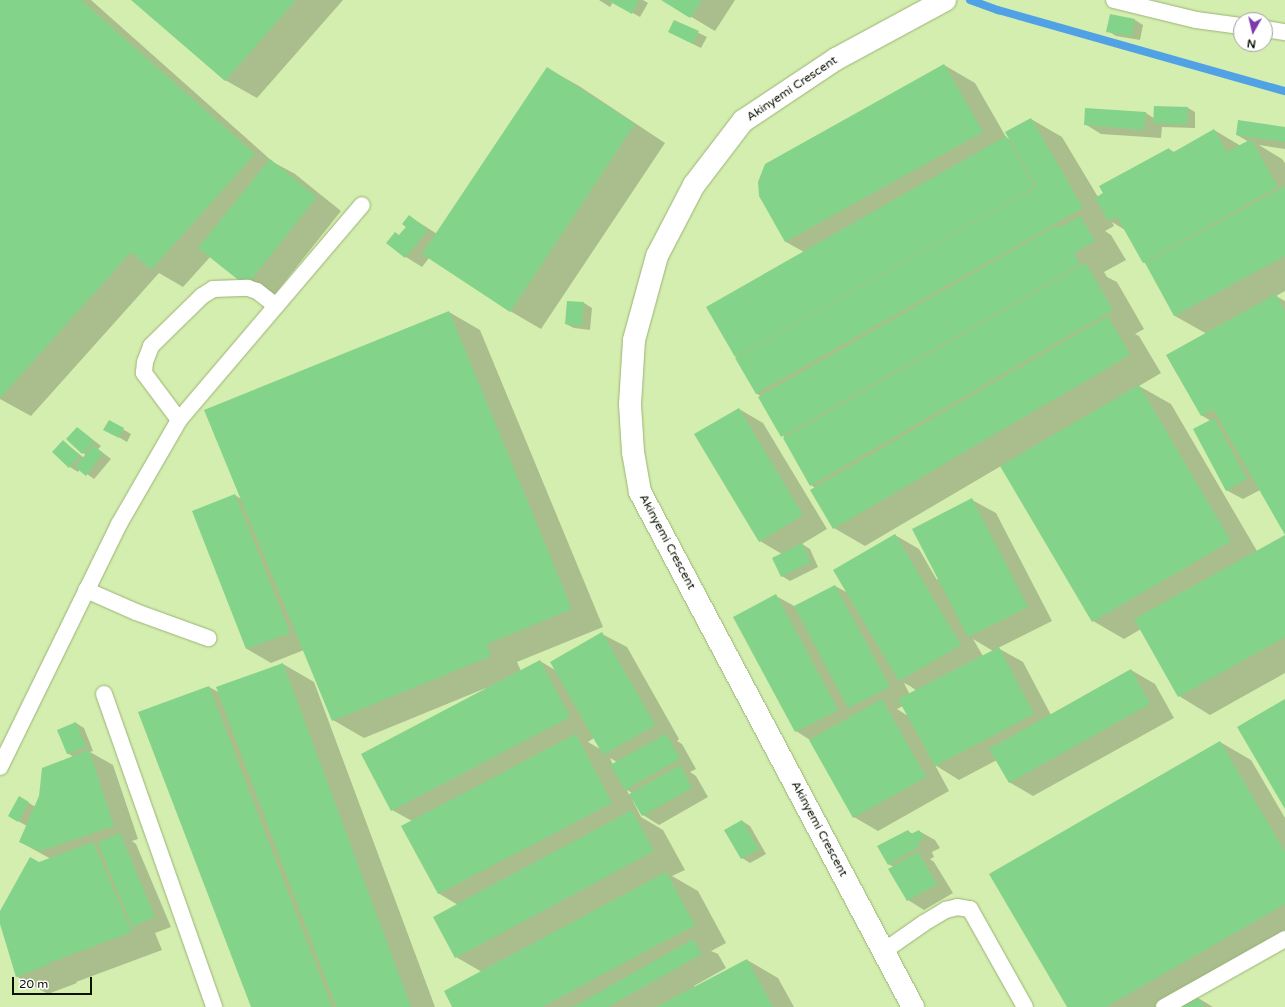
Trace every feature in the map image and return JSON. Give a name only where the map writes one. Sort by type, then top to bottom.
[{"type":"street","name":"Akinyemi Crescent","points":[[913,1007],[640,492],[633,452],[630,396],[634,340],[658,256],[694,184],[743,121],[836,59],[945,0]]},
{"type":"lane","points":[[1114,0],[1190,18],[1233,25]]},
{"type":"lane","points":[[1273,30],[1285,32]]},
{"type":"lane","points":[[0,767],[118,524],[179,420],[362,205]]},
{"type":"lane","points":[[179,420],[144,373],[145,362],[151,346],[202,296],[213,289],[248,288],[256,291],[276,306]]},
{"type":"lane","points":[[86,590],[136,612],[208,638]]},
{"type":"lane","points":[[104,694],[214,1007]]},
{"type":"lane","points":[[884,951],[924,923],[946,910],[957,907],[970,909],[1025,1007]]},
{"type":"lane","points":[[1164,1007],[1285,939]]},
{"type":"building","points":[[0,0],[81,0],[255,154],[151,270],[131,252],[0,398]]},
{"type":"building","points":[[131,0],[296,0],[225,81]]},
{"type":"building","points":[[607,0],[639,0],[632,14]]},
{"type":"building","points":[[661,0],[702,0],[690,18]]},
{"type":"building","points":[[1110,14],[1135,19],[1132,36],[1106,32]]},
{"type":"building","points":[[674,20],[699,31],[693,44],[668,32]]},
{"type":"building","points":[[944,64],[983,132],[785,242],[759,196],[758,182],[765,164]]},
{"type":"building","points":[[547,67],[635,124],[510,312],[422,254]]},
{"type":"building","points":[[1154,106],[1188,107],[1187,125],[1153,123]]},
{"type":"building","points":[[1085,108],[1146,112],[1144,130],[1084,125]]},
{"type":"building","points":[[1031,118],[1083,208],[756,394],[735,358],[1037,187],[1005,132]]},
{"type":"building","points":[[1238,120],[1285,127],[1285,142],[1236,135]]},
{"type":"building","points":[[1214,129],[1227,152],[1251,139],[1278,187],[1143,263],[1117,217],[1108,221],[1095,198],[1103,193],[1099,186],[1169,148],[1172,153]]},
{"type":"building","points":[[1006,136],[1035,187],[735,357],[706,307]]},
{"type":"building","points":[[270,159],[317,197],[246,286],[198,248]]},
{"type":"building","points":[[1285,186],[1285,256],[1174,316],[1145,263]]},
{"type":"building","points":[[409,215],[428,230],[405,258],[386,243],[395,232],[399,235],[406,227],[402,224]]},
{"type":"building","points":[[1080,216],[1095,241],[1074,253],[1080,265],[781,437],[758,397],[1057,225],[1058,228]]},
{"type":"building","points":[[1086,263],[1113,310],[810,486],[783,438]]},
{"type":"building","points":[[1276,294],[1285,311],[1285,535],[1213,409],[1201,416],[1166,355]]},
{"type":"building","points":[[567,301],[584,302],[582,326],[565,324]]},
{"type":"building","points":[[449,311],[572,609],[487,644],[491,656],[332,721],[204,410]]},
{"type":"building","points":[[1108,316],[1130,355],[833,529],[810,490]]},
{"type":"building","points":[[1139,385],[1231,541],[1092,622],[1000,466]]},
{"type":"building","points":[[739,408],[803,515],[759,542],[694,434]]},
{"type":"building","points":[[1214,418],[1247,479],[1226,491],[1193,429]]},
{"type":"building","points":[[109,420],[124,428],[119,438],[103,430]]},
{"type":"building","points":[[77,427],[94,441],[82,454],[66,439]]},
{"type":"building","points":[[63,440],[80,456],[69,468],[52,452]]},
{"type":"building","points":[[93,445],[103,453],[86,476],[75,467]]},
{"type":"building","points":[[235,494],[290,633],[246,649],[192,511]]},
{"type":"building","points":[[972,498],[1028,607],[968,637],[912,529]]},
{"type":"building","points":[[895,534],[961,645],[899,681],[833,570]]},
{"type":"building","points":[[1285,535],[1285,637],[1178,697],[1134,619]]},
{"type":"building","points":[[802,543],[811,562],[781,577],[772,558]]},
{"type":"building","points":[[835,585],[890,687],[848,708],[794,606]]},
{"type":"building","points":[[776,594],[838,710],[795,732],[733,617]]},
{"type":"building","points":[[602,632],[655,725],[603,755],[550,662]]},
{"type":"building","points":[[999,647],[1034,714],[935,766],[898,699]]},
{"type":"building","points":[[540,660],[570,717],[391,811],[361,754]]},
{"type":"building","points":[[283,663],[411,1007],[336,1007],[216,687]]},
{"type":"building","points":[[1131,669],[1150,704],[1009,783],[989,749]]},
{"type":"building","points":[[209,686],[332,1007],[251,1007],[138,712]]},
{"type":"building","points":[[882,699],[926,777],[853,818],[809,740]]},
{"type":"building","points":[[1285,699],[1285,809],[1237,727]]},
{"type":"building","points":[[76,722],[86,747],[67,754],[57,730]]},
{"type":"building","points":[[576,734],[612,803],[438,894],[401,826]]},
{"type":"building","points":[[666,734],[680,759],[625,790],[610,765]]},
{"type":"building","points":[[1220,741],[1285,852],[1285,904],[1106,1007],[1067,1007],[989,874]]},
{"type":"building","points":[[89,750],[114,826],[40,851],[19,842],[39,796],[42,768]]},
{"type":"building","points":[[680,765],[692,788],[642,816],[629,794]]},
{"type":"building","points":[[19,796],[29,802],[18,822],[8,816]]},
{"type":"building","points":[[632,810],[654,851],[455,958],[433,917]]},
{"type":"building","points":[[742,820],[759,849],[741,859],[724,830]]},
{"type":"building","points":[[908,830],[911,834],[919,830],[924,839],[917,843],[919,847],[888,865],[877,846]]},
{"type":"building","points":[[120,833],[155,917],[132,927],[98,843]]},
{"type":"building","points":[[93,842],[132,932],[46,964],[47,965],[16,977],[0,924],[0,911],[30,857],[39,862]]},
{"type":"building","points":[[918,852],[937,884],[907,901],[888,869]]},
{"type":"building","points":[[666,872],[695,925],[542,1007],[452,1007],[444,991]]},
{"type":"building","points":[[693,939],[702,954],[608,1007],[573,1007]]},
{"type":"building","points":[[747,959],[773,1007],[656,1007]]},
{"type":"building","points":[[1198,997],[1204,1007],[1180,1007]]},
{"type":"waterway","points":[[970,0],[998,10],[1285,91]]}]
